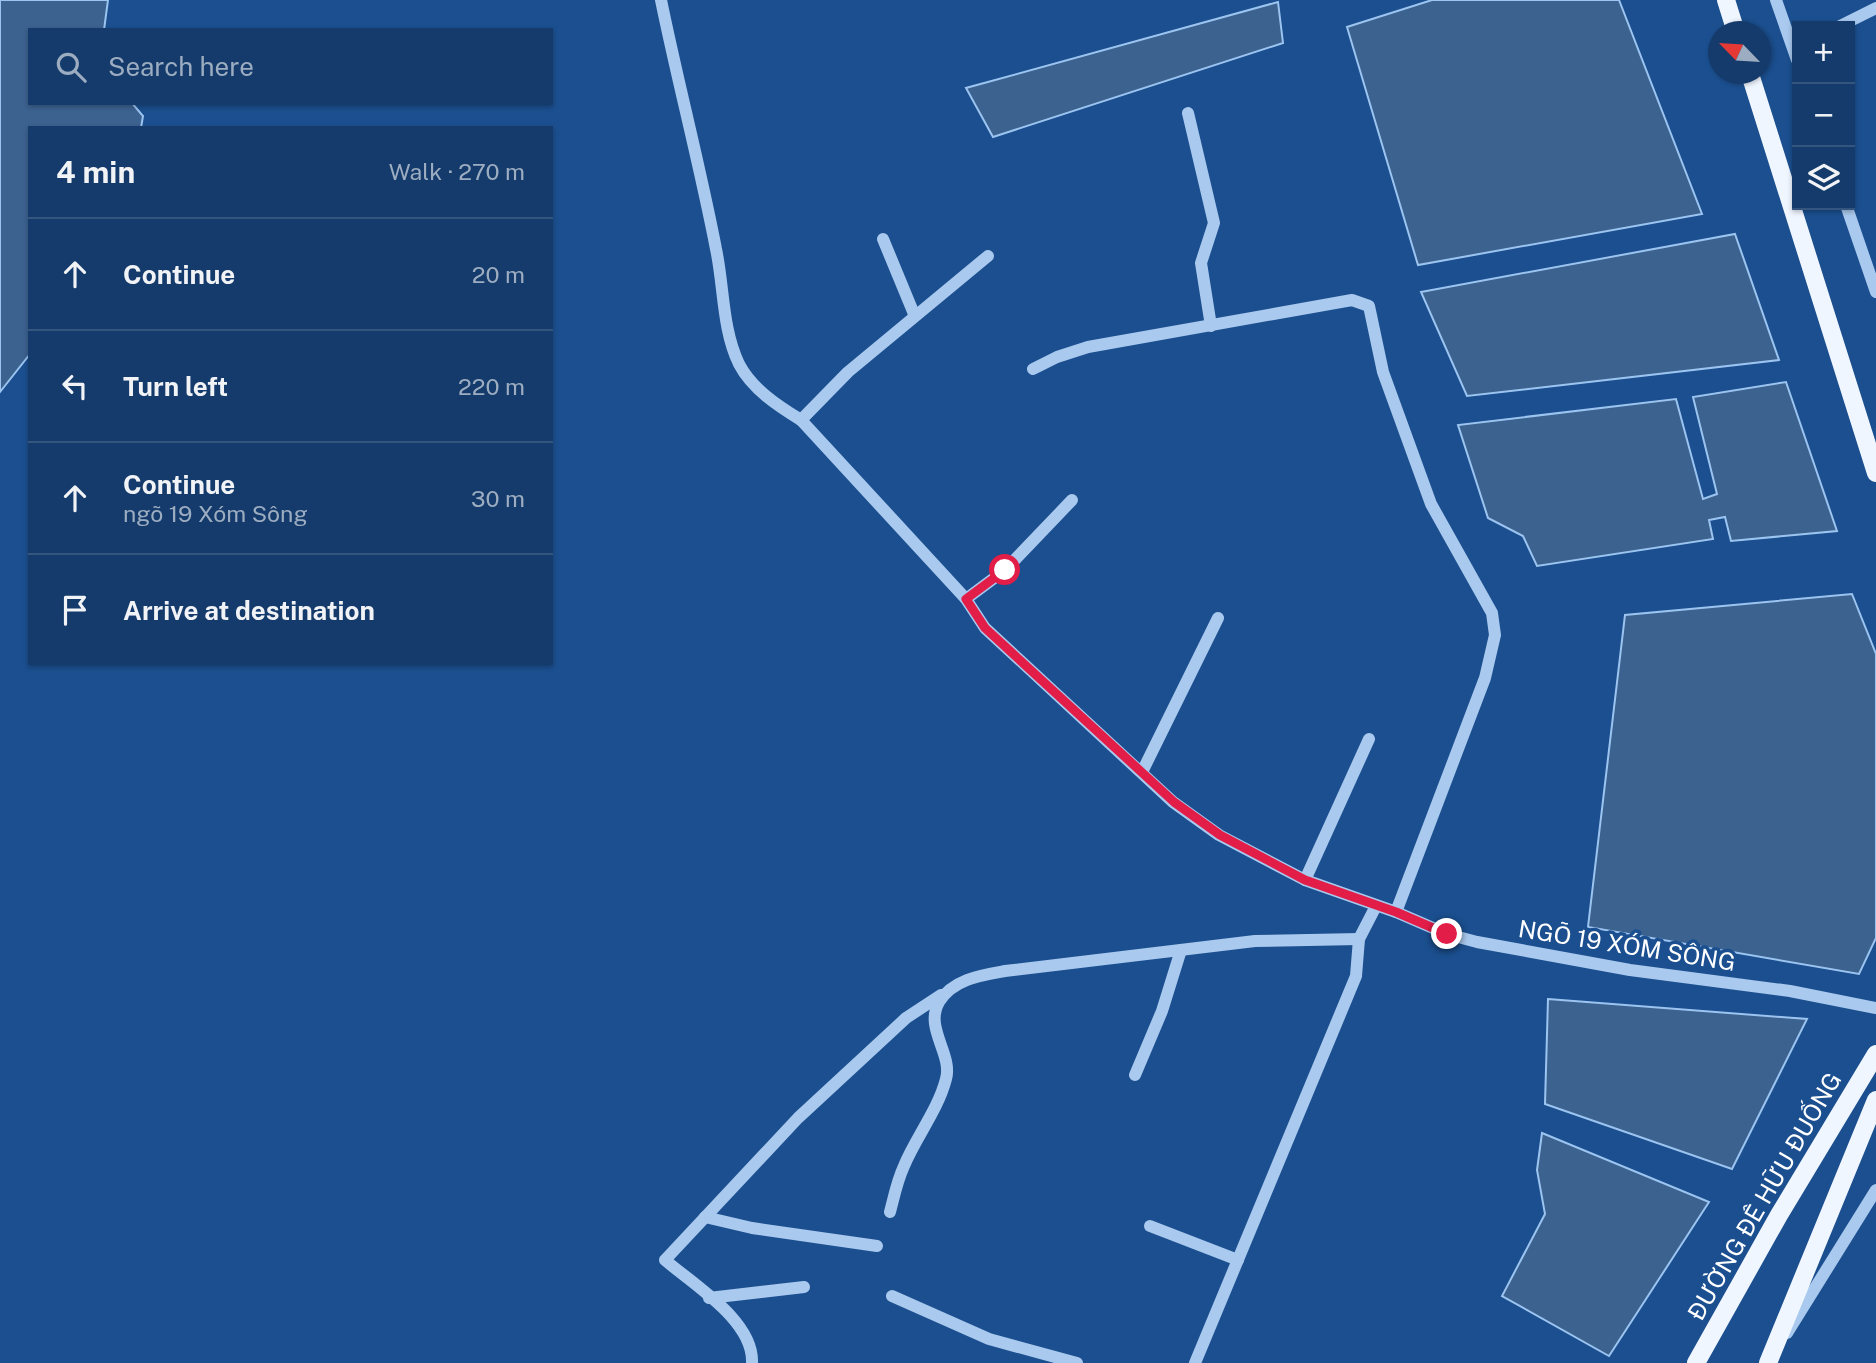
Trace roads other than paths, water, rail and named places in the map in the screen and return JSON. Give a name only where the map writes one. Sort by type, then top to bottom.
[{"type":"main road","points":[[1726,0],[1733,21]]},
{"type":"main road","points":[[1753,84],[1876,473]]},
{"type":"main road","name":"ĐƯỜNG ĐÊ HỮU ĐUỐNG","points":[[1696,1363],[1779,1215],[1876,1054]]},
{"type":"main road","points":[[1768,1363],[1876,1100]]},
{"type":"street","name":"NGÕ 19 XÓM SÔNG","points":[[661,0],[716,249],[730,337],[740,364],[771,401],[801,420],[966,599],[985,628],[1174,802],[1220,835],[1305,880],[1396,912],[1447,934],[1630,970],[1790,991],[1876,1008]]},
{"type":"street","points":[[1776,0],[1792,42]]},
{"type":"street","points":[[1850,21],[1876,8]]},
{"type":"street","points":[[1188,113],[1214,223],[1201,263],[1211,326]]},
{"type":"street","points":[[1848,210],[1876,292]]},
{"type":"street","points":[[883,239],[914,314]]},
{"type":"street","points":[[801,420],[848,372],[914,314],[988,256]]},
{"type":"street","points":[[1033,369],[1057,357],[1088,347],[1352,300],[1366,303],[1372,312],[1383,372],[1431,504],[1492,613],[1495,635],[1485,678],[1396,912]]},
{"type":"street","points":[[966,599],[1005,570],[1072,500]]},
{"type":"street","points":[[1142,772],[1218,618]]},
{"type":"street","points":[[1305,880],[1369,739]]},
{"type":"street","points":[[1195,1363],[1356,976],[1359,939],[1377,906]]},
{"type":"street","points":[[752,1363],[748,1338],[738,1322],[665,1260],[808,1109],[906,1018],[973,977],[1005,971],[1255,941],[1359,939]]},
{"type":"street","points":[[1135,1075],[1162,1011],[1181,950]]},
{"type":"street","points":[[890,1212],[904,1165],[946,1080],[947,1062],[940,1051],[935,1015],[937,1005],[950,989]]},
{"type":"street","points":[[1768,1363],[1876,1190]]},
{"type":"street","points":[[705,1217],[752,1228],[877,1246]]},
{"type":"street","points":[[1150,1226],[1238,1259]]},
{"type":"street","points":[[709,1298],[804,1287]]},
{"type":"street","points":[[892,1296],[989,1339],[1077,1363]]},
{"type":"water","points":[[0,0],[108,0],[104,28],[28,28],[28,105],[134,105],[143,116],[141,126],[28,126],[28,357],[0,392]]},
{"type":"water","points":[[1432,0],[1619,0],[1702,214],[1418,265],[1347,27]]},
{"type":"water","points":[[1278,2],[1283,43],[993,137],[966,88]]},
{"type":"water","points":[[1735,234],[1779,360],[1467,396],[1421,292]]},
{"type":"water","points":[[1786,382],[1837,531],[1731,541],[1725,517],[1709,520],[1713,539],[1537,566],[1523,536],[1488,518],[1458,425],[1676,399],[1703,499],[1717,494],[1693,397]]},
{"type":"water","points":[[1852,594],[1876,654],[1876,938],[1859,974],[1588,927],[1625,615]]},
{"type":"water","points":[[1548,999],[1807,1019],[1732,1169],[1545,1104]]},
{"type":"water","points":[[1542,1133],[1709,1202],[1609,1356],[1502,1296],[1545,1214],[1537,1170]]}]
